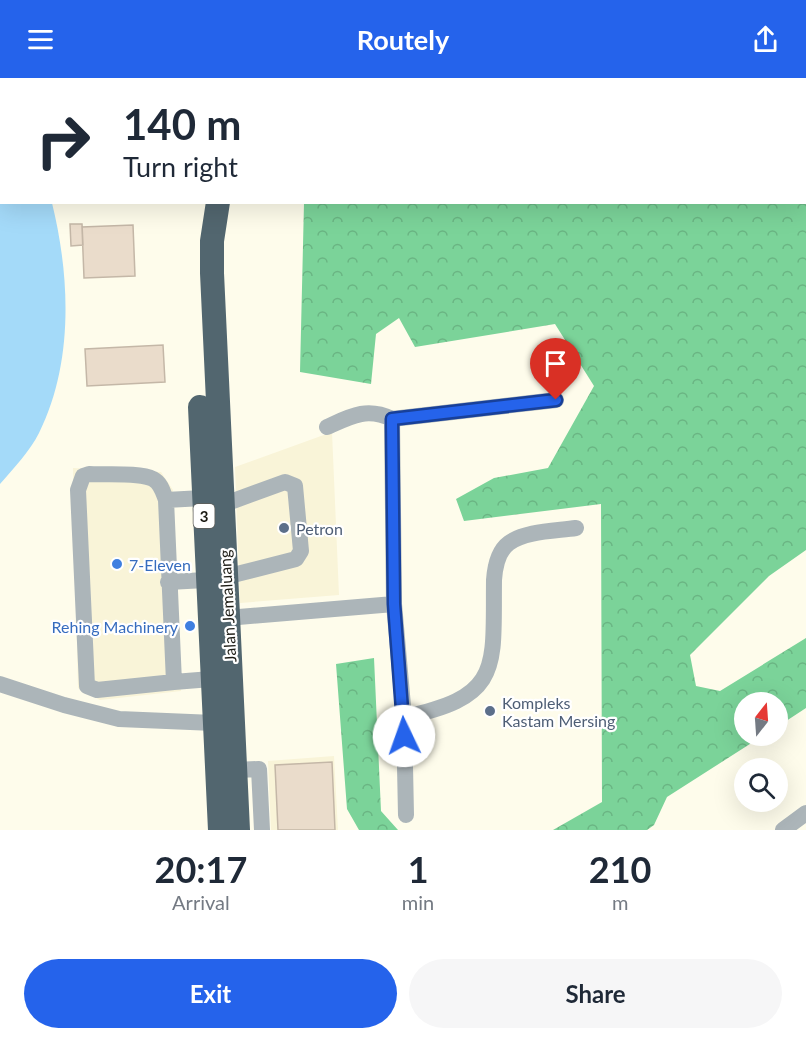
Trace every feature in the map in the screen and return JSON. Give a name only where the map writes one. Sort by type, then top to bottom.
[{"type":"highway","name":"Jalan Jemaluang","points":[[201,204],[196,239],[196,273],[213,502],[216,578],[211,679],[214,723],[232,827]]},
{"type":"highway","name":"Jalan Jemaluang","points":[[213,502],[212,242],[218,204]]},
{"type":"highway","name":"Jalan Jemaluang","points":[[216,578],[227,618],[235,770],[232,827]]},
{"type":"street","points":[[327,427],[359,413],[370,411],[392,419],[556,400]]},
{"type":"street","points":[[392,419],[394,604],[404,717],[406,815]]},
{"type":"street","points":[[174,682],[166,500],[161,486],[145,477],[89,474],[79,482],[87,686],[98,690],[211,679]]},
{"type":"street","points":[[166,500],[213,502],[285,482],[290,483],[295,486],[301,551],[296,559],[216,578],[168,582]]},
{"type":"street","points":[[404,717],[442,708],[471,692],[485,678],[492,661],[495,575],[502,550],[510,542],[523,537],[576,528]]},
{"type":"street","points":[[227,618],[394,604]]},
{"type":"street","points":[[0,684],[64,705],[119,719],[214,723]]},
{"type":"street","points":[[232,827],[262,825],[259,769],[235,770]]},
{"type":"street","points":[[783,830],[806,813]]},
{"type":"shaded area","points":[[332,432],[339,595],[240,603],[235,467]]},
{"type":"shaded area","points":[[73,468],[161,472],[173,490],[181,691],[100,700],[78,688]]},
{"type":"shaded area","points":[[334,756],[338,830],[271,830],[268,761]]},
{"type":"green space","points":[[304,204],[806,204],[806,550],[769,576],[690,655],[696,686],[720,691],[806,638],[806,708],[788,720],[788,692],[734,692],[734,746],[747,746],[667,797],[654,825],[647,830],[553,830],[602,802],[601,504],[464,521],[456,499],[494,478],[548,468],[594,386],[555,324],[415,347],[399,318],[376,334],[371,384],[300,372]]},
{"type":"green space","points":[[374,658],[381,811],[398,830],[359,830],[347,809],[336,664]]},
{"type":"water","points":[[0,204],[52,204],[65,289],[63,349],[58,378],[39,433],[0,484]]},
{"type":"building","points":[[70,224],[82,224],[83,245],[71,246]]},
{"type":"building","points":[[133,225],[135,276],[84,278],[82,227]]},
{"type":"building","points":[[163,345],[165,382],[87,386],[85,349]]},
{"type":"building","points":[[332,762],[335,830],[278,830],[275,765]]},
{"type":"place","name":"Petron","points":[[284,528]]},
{"type":"place","name":"7-Eleven","points":[[117,564]]},
{"type":"place","name":"Rehing Machinery","points":[[190,626]]},
{"type":"place","name":"Kompleks Kastam Mersing","points":[[490,711]]},
{"type":"route","points":[[404,736],[394,604],[392,419],[556,400]]}]
